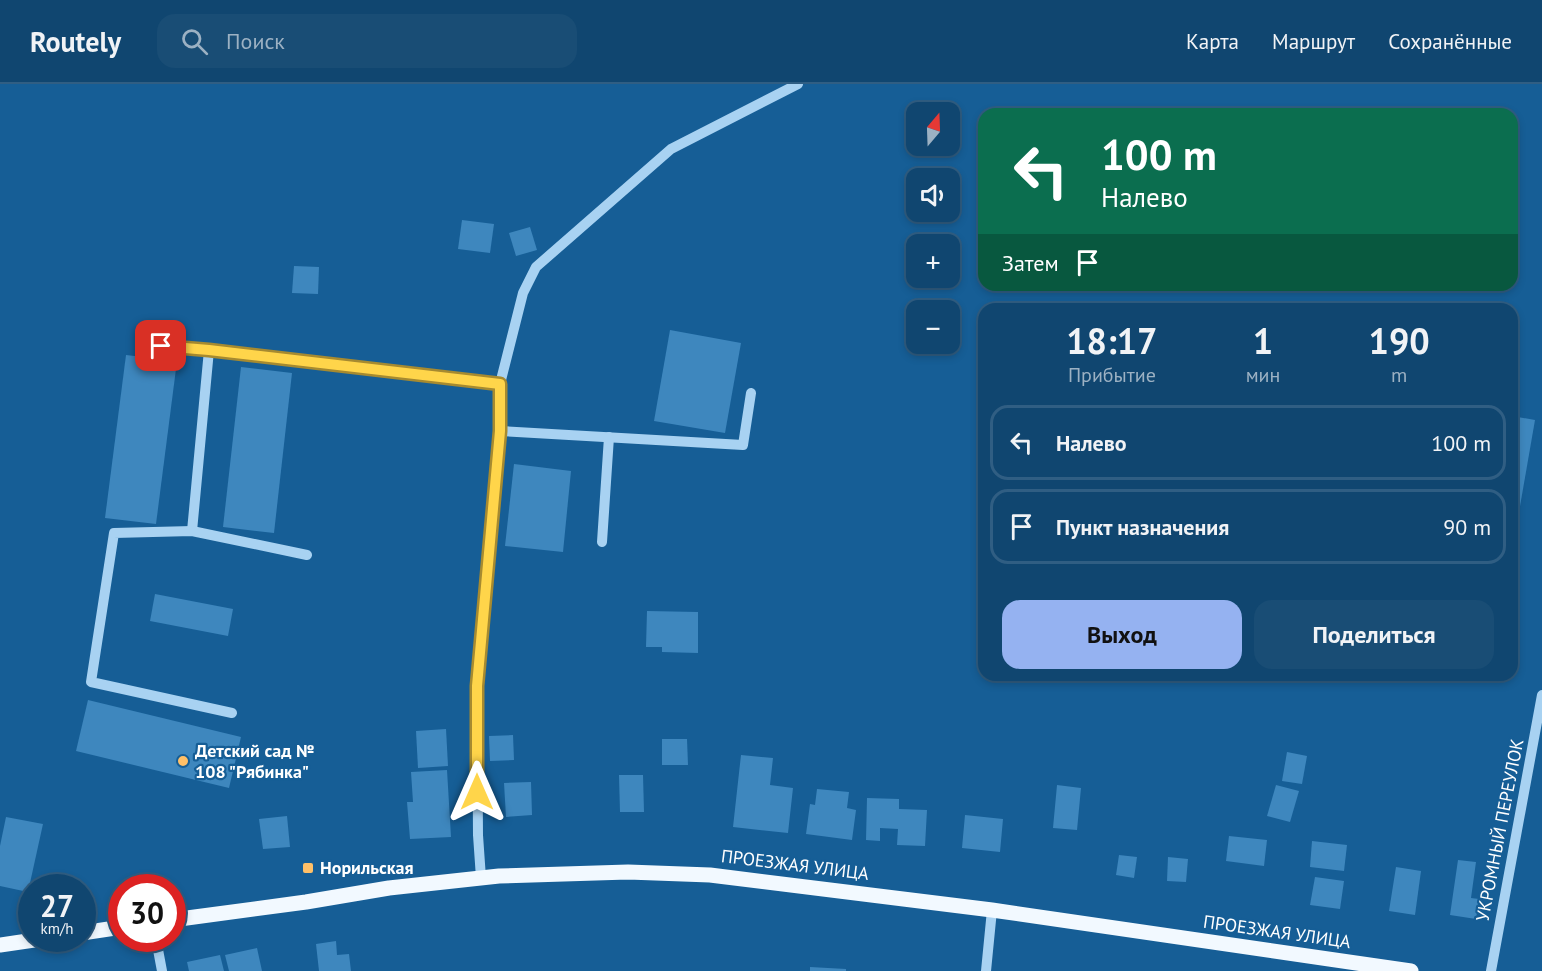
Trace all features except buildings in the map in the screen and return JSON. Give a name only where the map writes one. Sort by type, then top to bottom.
[{"type":"main road","name":"ПРОЕЗЖАЯ УЛИЦА","points":[[186,918],[389,888],[481,878],[628,872],[710,875],[992,910],[1411,971]]},
{"type":"main road","points":[[0,945],[18,942]]},
{"type":"street","points":[[481,878],[478,835],[477,686],[500,431],[500,384],[523,293],[536,267],[671,149],[798,84]]},
{"type":"street","points":[[161,346],[500,384]]},
{"type":"street","points":[[192,531],[209,350]]},
{"type":"street","points":[[500,431],[743,445],[751,393]]},
{"type":"street","points":[[602,542],[609,437]]},
{"type":"street","points":[[232,713],[91,682],[114,533],[192,531],[307,555]]},
{"type":"street","name":"УКРОМНЫЙ ПЕРЕУЛОК","points":[[1491,971],[1542,695]]},
{"type":"street","points":[[986,971],[992,910]]},
{"type":"street","points":[[158,952],[162,971]]},
{"type":"place","name":"Детский сад № 108 \"Рябинка\"","points":[[183,761]]},
{"type":"place","name":"Норильская","points":[[308,868]]},
{"type":"route","points":[[161,346],[500,384],[500,431],[477,686],[477,792]]}]
